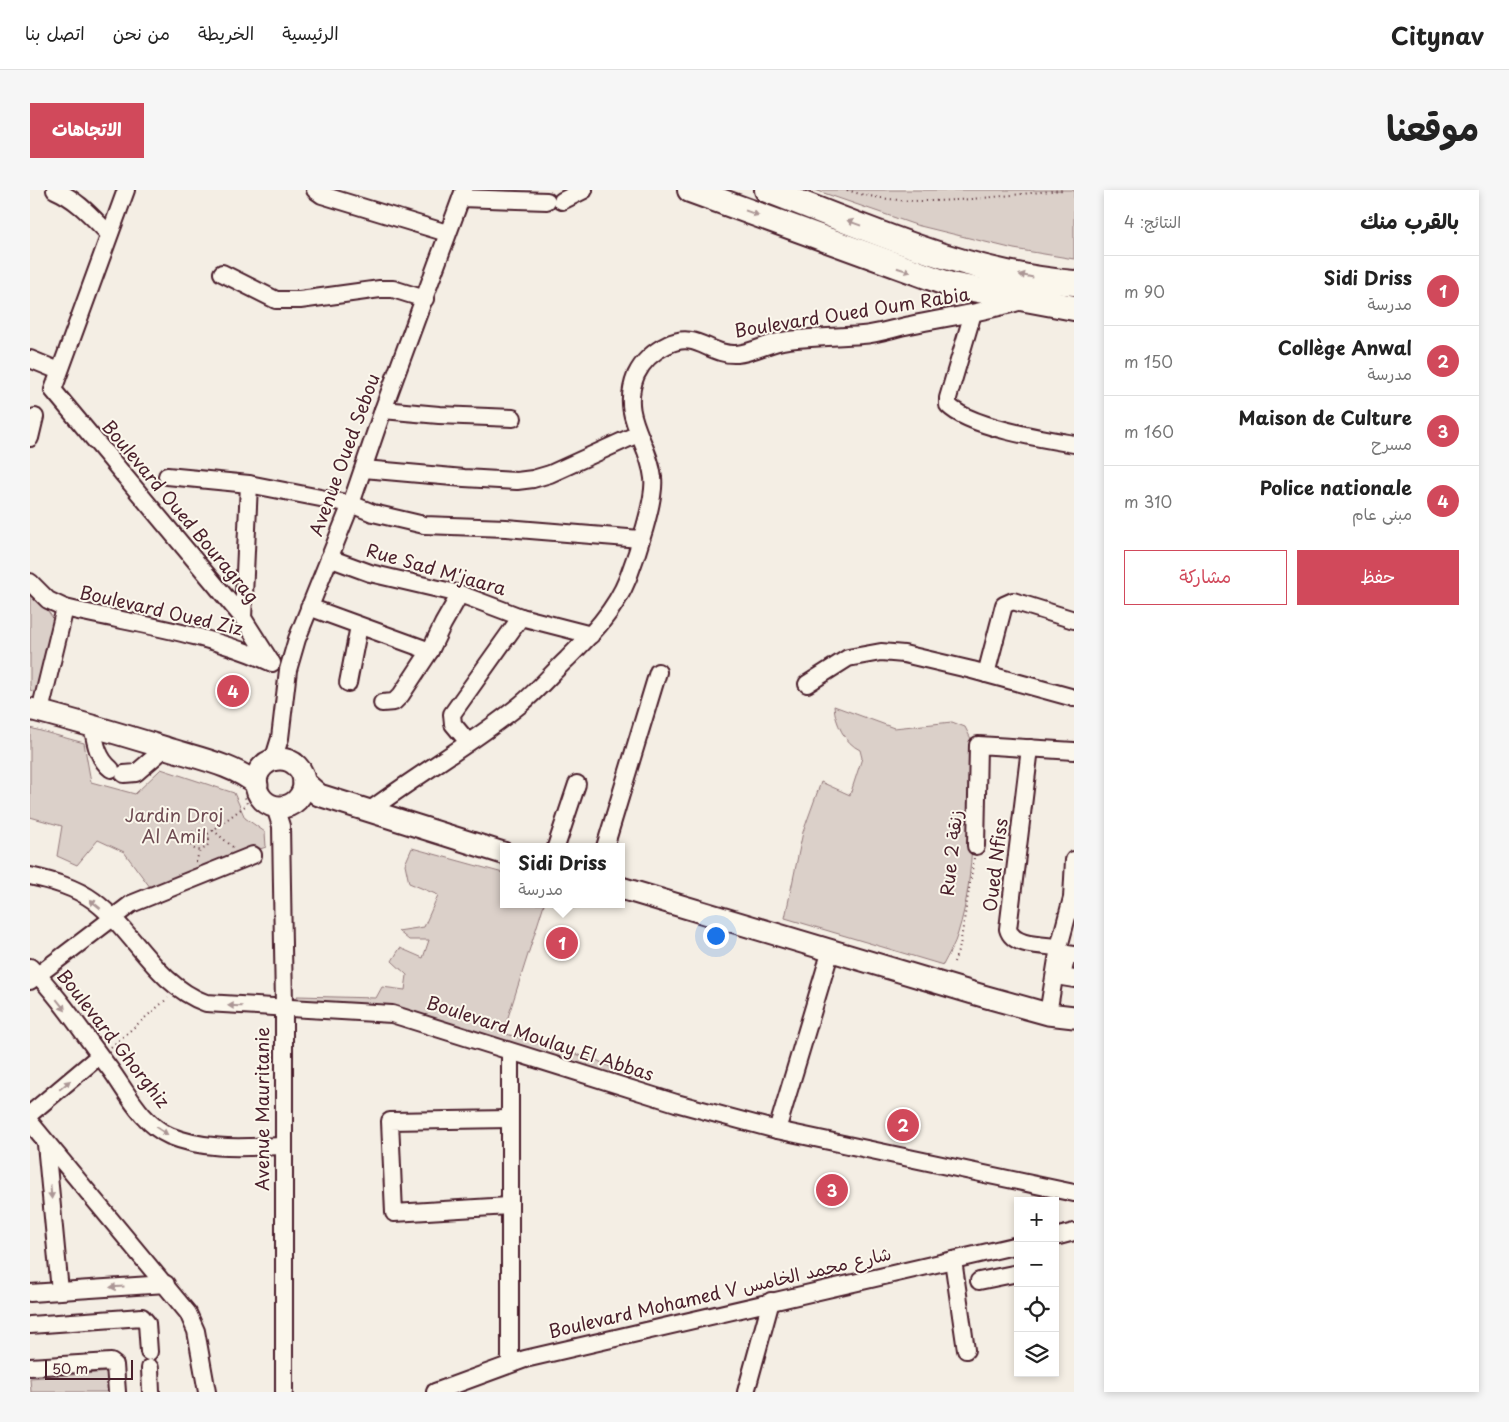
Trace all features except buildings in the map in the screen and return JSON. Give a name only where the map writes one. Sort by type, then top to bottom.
[{"type":"highway","points":[[690,190],[951,285],[1074,308]]},
{"type":"highway","points":[[767,190],[959,259],[1031,277],[1074,283]]},
{"type":"main road","points":[[35,710],[92,724],[165,748],[260,771],[294,764],[301,772],[294,803]]},
{"type":"main road","points":[[260,771],[262,799],[369,812],[500,852]]},
{"type":"main road","points":[[625,889],[1048,1014],[1074,1017]]},
{"type":"street","points":[[55,190],[77,202],[109,234]]},
{"type":"street","points":[[30,359],[59,371],[126,190]]},
{"type":"street","points":[[316,190],[322,195],[447,233]]},
{"type":"street","points":[[463,194],[524,196],[555,201],[584,190]]},
{"type":"street","name":"Avenue Oued Sebou","points":[[260,771],[280,738],[288,670],[308,607],[351,504],[383,410],[463,194]]},
{"type":"street","points":[[222,273],[276,300],[300,300],[380,289],[393,289],[425,299]]},
{"type":"street","name":"Boulevard Oued Oum Rabia","points":[[369,812],[416,776],[522,704],[591,635],[616,602],[628,579],[651,502],[654,480],[651,465],[638,434],[630,407],[631,389],[639,369],[650,356],[666,345],[680,340],[696,340],[727,354],[738,354],[750,352],[773,343],[865,335],[973,313],[1025,300]]},
{"type":"street","points":[[973,313],[948,398],[948,405],[959,414],[983,424],[1074,444]]},
{"type":"street","name":"Boulevard Oued Bouragrag","points":[[59,371],[54,390],[243,618],[271,662]]},
{"type":"street","points":[[383,410],[439,415],[513,418]]},
{"type":"street","points":[[30,438],[35,416]]},
{"type":"street","points":[[364,469],[472,478],[533,480],[638,434]]},
{"type":"street","points":[[166,476],[249,484],[351,504],[380,515],[424,526],[506,528],[640,539]]},
{"type":"street","points":[[243,618],[249,484]]},
{"type":"street","name":"Rue Sad M'jaara","points":[[328,558],[370,573],[460,594],[521,617],[591,635]]},
{"type":"street","name":"Boulevard Oued Ziz","points":[[30,582],[48,600],[65,608],[192,635],[241,649],[288,670]]},
{"type":"street","points":[[382,703],[394,702],[401,695],[430,651],[460,594]]},
{"type":"street","points":[[986,674],[1004,605],[1014,601],[1074,620]]},
{"type":"street","points":[[308,607],[430,651]]},
{"type":"street","points":[[35,710],[65,608]]},
{"type":"street","points":[[468,742],[453,724],[452,714],[521,617]]},
{"type":"street","points":[[348,684],[359,626]]},
{"type":"street","points":[[808,684],[848,658],[881,652],[904,654],[1074,698]]},
{"type":"street","points":[[606,843],[658,672]]},
{"type":"street","points":[[92,724],[104,763],[118,771],[136,774],[165,748]]},
{"type":"street","name":"Rue 2 زنقة","points":[[976,846],[978,745],[1030,748]]},
{"type":"street","points":[[1030,748],[1074,751]]},
{"type":"street","name":"Oued Nfiss","points":[[1030,748],[1008,929],[1013,938],[1019,941],[1059,947]]},
{"type":"street","points":[[557,843],[577,784]]},
{"type":"street","name":"Avenue Mauritanie","points":[[284,1392],[284,1006],[294,803]]},
{"type":"street","points":[[33,975],[131,904],[248,857]]},
{"type":"street","points":[[1048,1014],[1059,947],[1073,897],[1074,860]]},
{"type":"street","name":"Boulevard Moulay El Abbas","points":[[30,876],[74,889],[94,902],[111,918],[165,979],[179,990],[206,1003],[224,1006],[284,1006],[392,1014],[676,1103],[777,1130],[1074,1193]]},
{"type":"street","points":[[777,1130],[830,950]]},
{"type":"street","points":[[1074,955],[1067,954],[1062,977],[1074,979]]},
{"type":"street","name":"Boulevard Ghorghiz","points":[[33,975],[99,1056],[149,1122],[169,1135],[192,1143],[222,1148],[283,1146]]},
{"type":"street","points":[[510,1052],[510,1363]]},
{"type":"street","points":[[30,1114],[99,1056]]},
{"type":"street","points":[[509,1119],[390,1122],[394,1214],[509,1206]]},
{"type":"street","points":[[30,1122],[39,1140],[166,1284],[188,1314],[196,1331],[207,1392]]},
{"type":"street","points":[[39,1140],[60,1291]]},
{"type":"street","points":[[1059,1236],[1074,1232]]},
{"type":"street","name":"Boulevard Mohamed V شارع محمد الخامس","points":[[435,1392],[510,1363],[1014,1246]]},
{"type":"street","points":[[953,1260],[966,1350]]},
{"type":"street","points":[[979,1281],[1014,1274]]},
{"type":"street","points":[[30,1293],[166,1284]]},
{"type":"street","points":[[746,1392],[771,1301]]},
{"type":"street","points":[[30,1325],[142,1318],[147,1324],[151,1392]]},
{"type":"street","points":[[30,1367],[112,1362],[115,1365],[116,1392]]},
{"type":"path","points":[[847,190],[867,197],[911,200],[958,199],[1064,190]]},
{"type":"path","points":[[208,834],[247,804],[239,781],[260,771]]},
{"type":"path","points":[[199,829],[208,834],[208,845],[205,848],[200,850],[190,845],[189,840],[194,831],[199,829]]},
{"type":"path","points":[[213,830],[239,852],[248,857]]},
{"type":"path","name":"Rue 2 زنقة","points":[[954,962],[960,946],[976,846]]},
{"type":"path","points":[[99,1056],[179,990]]},
{"type":"green space","points":[[815,190],[1074,190],[1074,259],[1014,249],[916,225]]},
{"type":"green space","points":[[30,586],[55,621],[38,693],[30,690]]},
{"type":"green space","points":[[834,706],[894,728],[952,722],[965,727],[972,741],[973,814],[968,886],[957,937],[943,965],[785,918],[803,832],[821,782],[850,795],[862,758],[860,750],[850,743],[842,732],[836,719]]},
{"type":"green space","name":"Jardin Droj Al Amil","points":[[30,728],[84,743],[91,782],[135,794],[161,769],[234,793],[245,818],[265,832],[266,847],[150,887],[124,852],[98,840],[77,865],[57,856],[62,826],[30,817]]},
{"type":"green space","points":[[412,848],[500,872],[500,908],[543,908],[503,1033],[596,1060],[619,1071],[616,1079],[396,1008],[300,1002],[297,996],[376,998],[382,987],[405,990],[407,975],[392,961],[400,948],[423,958],[429,940],[409,940],[398,931],[424,927],[438,895],[409,883],[405,864]]},
{"type":"green space","points":[[110,1372],[111,1392],[31,1392],[30,1378]]},
{"type":"place","name":"Police nationale","points":[[233,691]]},
{"type":"place","name":"Sidi Driss","points":[[562,943]]},
{"type":"place","name":"Collège Anwal","points":[[903,1125]]},
{"type":"place","name":"Maison de Culture","points":[[832,1190]]}]
